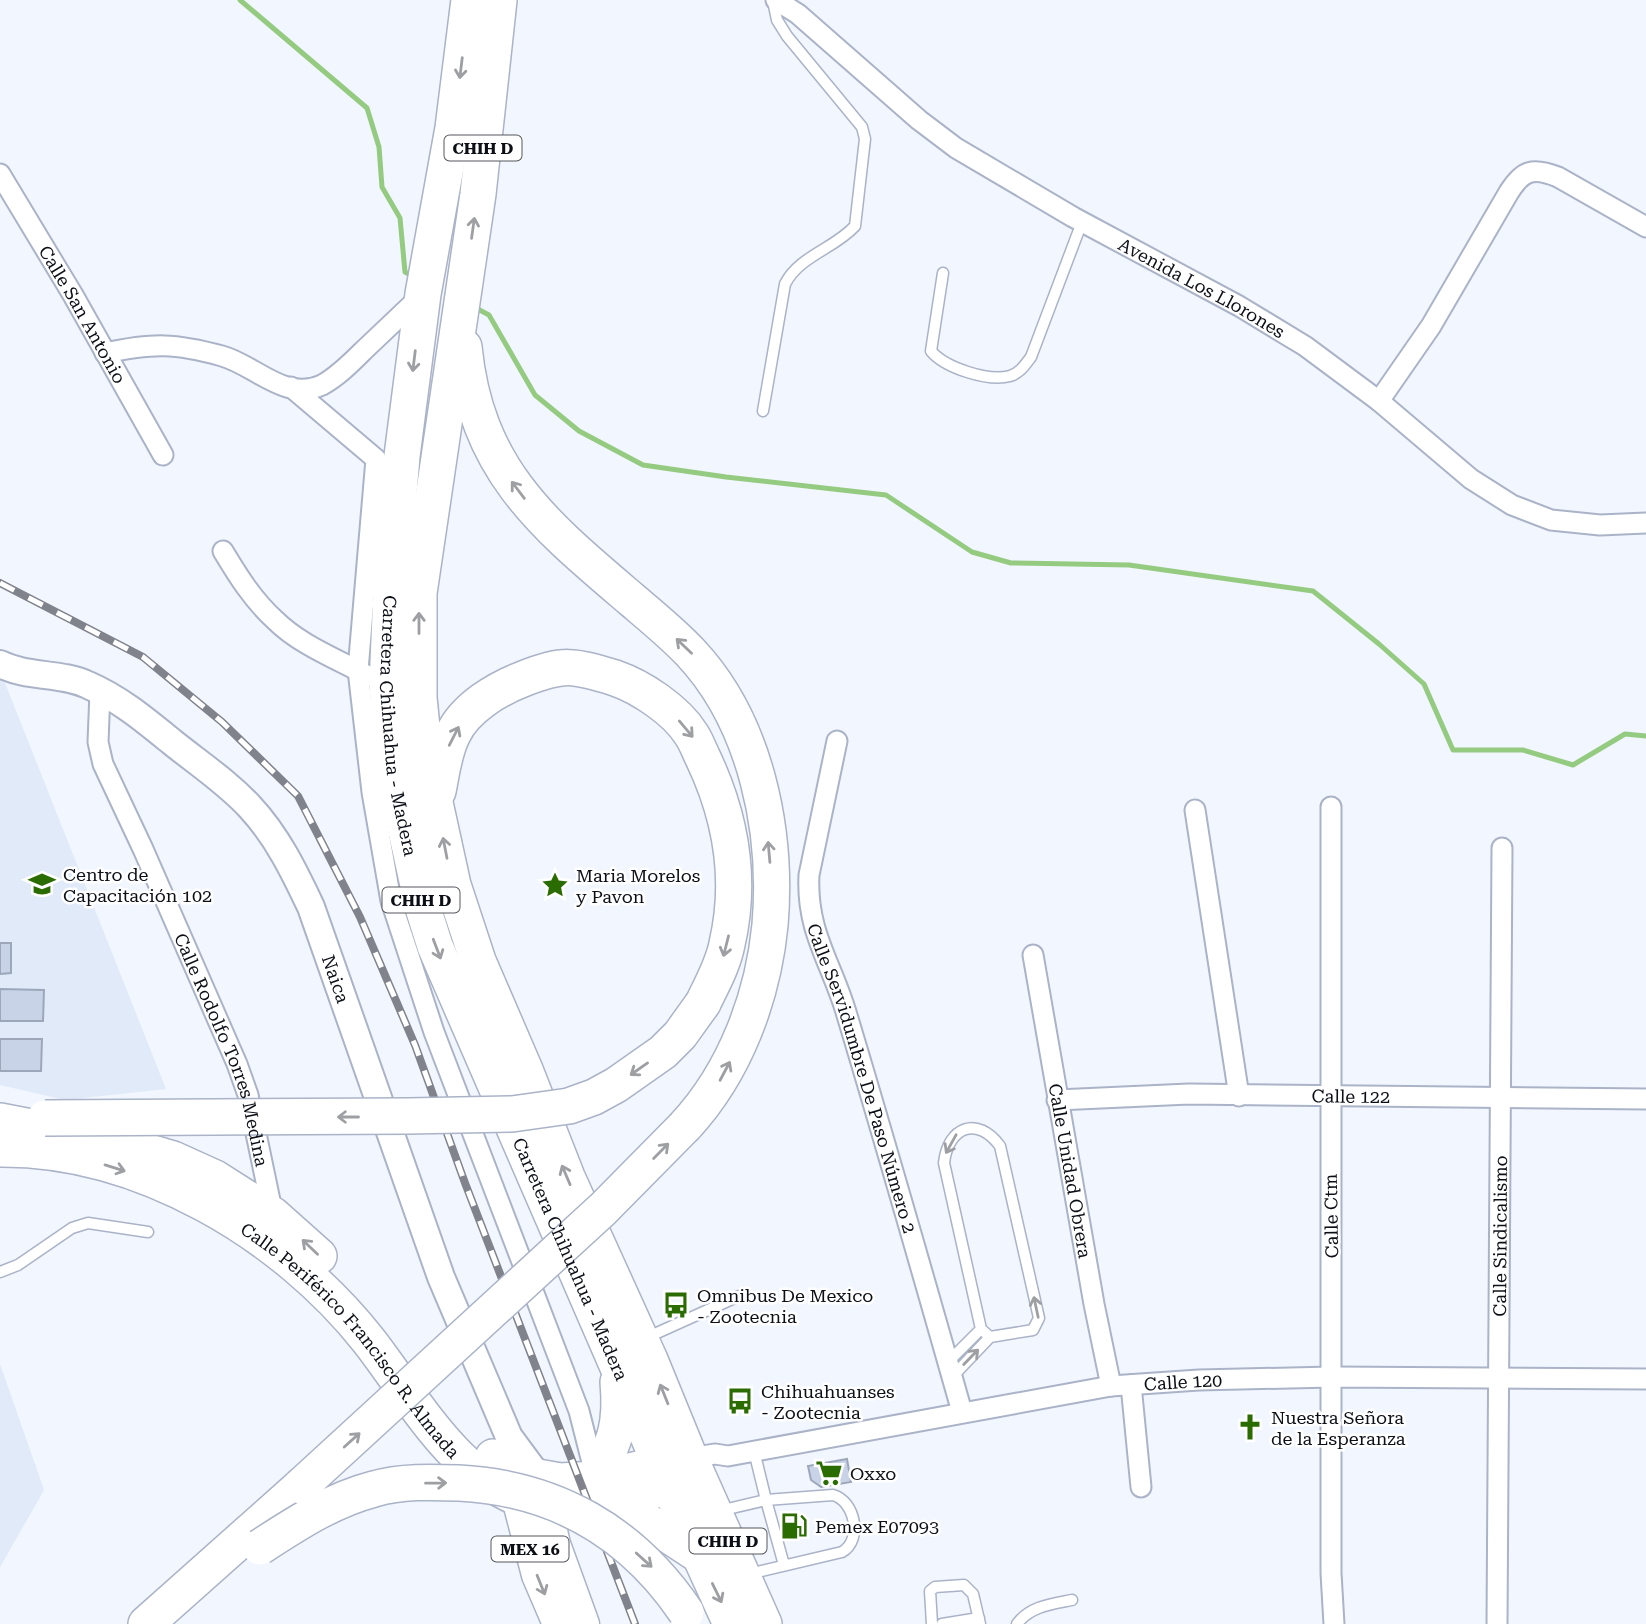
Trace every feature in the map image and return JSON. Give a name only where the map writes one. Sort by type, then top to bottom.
[{"type":"highway","name":"Carretera Chihuahua - Madera","points":[[469,0],[453,128],[424,287],[402,456],[391,592],[373,678],[423,908],[435,946],[616,1364],[680,1471]]},
{"type":"highway","name":"Carretera Chihuahua - Madera","points":[[499,0],[478,194],[419,593],[419,698],[425,757],[453,885],[478,961],[567,1177],[641,1340],[680,1471]]},
{"type":"highway","points":[[146,1624],[603,1209],[703,1107],[735,1052],[755,1001],[766,959],[772,884],[767,833],[751,757],[737,721],[691,653],[551,530],[496,460],[479,419],[466,360],[462,305]]},
{"type":"highway","points":[[11,1125],[512,1114],[569,1106],[594,1097],[663,1052],[680,1035],[703,1003],[721,965],[730,930],[734,885],[732,847],[721,798],[691,733],[660,702],[629,683],[579,667],[549,669],[511,684],[468,713],[453,733],[446,752],[436,801]]},
{"type":"highway","name":"Calle Periférico Francisco R. Almada","points":[[11,1125],[55,1153],[93,1161],[140,1176],[192,1197],[231,1218],[279,1250],[340,1309],[366,1338],[438,1432],[467,1465],[489,1483],[529,1489],[580,1481],[606,1489],[680,1471]]},
{"type":"highway","name":"Calle Periférico Francisco R. Almada","points":[[11,1125],[129,1146],[173,1159],[215,1178],[273,1215],[308,1244],[339,1276],[402,1347],[461,1425],[529,1489]]},
{"type":"highway","points":[[616,1364],[620,1411],[606,1489],[714,1550]]},
{"type":"highway","name":"CHIH D","points":[[680,1471],[715,1511],[714,1550],[743,1576],[764,1624]]},
{"type":"highway","name":"CHIH D","points":[[680,1471],[714,1550],[731,1624]]},
{"type":"highway","points":[[170,1624],[260,1547],[329,1505],[375,1488],[439,1482],[510,1489],[532,1494],[608,1531],[653,1568],[689,1618]]},
{"type":"main road","name":"MEX 16","points":[[529,1489],[537,1575],[558,1624]]},
{"type":"main road","name":"MEX 16","points":[[529,1489],[558,1554],[584,1624]]},
{"type":"street","name":"Avenida Los Llorones","points":[[774,0],[798,14],[919,120],[957,148],[1083,222],[1239,306],[1305,346],[1379,401],[1471,479],[1512,505],[1551,520],[1600,525],[1646,523]]},
{"type":"street","points":[[1379,401],[1431,326],[1509,192],[1523,174],[1545,172],[1558,177],[1646,227]]},
{"type":"street","name":"Calle San Antonio","points":[[0,174],[163,455]]},
{"type":"street","points":[[105,353],[142,345],[167,344],[226,356],[268,380],[310,389],[333,378],[424,287]]},
{"type":"street","points":[[291,387],[376,459],[372,792],[391,901],[434,1032],[579,1411],[606,1489]]},
{"type":"street","points":[[223,551],[249,593],[276,622],[305,643],[373,678]]},
{"type":"street","name":"Naica","points":[[0,664],[26,673],[88,685],[134,710],[222,780],[250,807],[283,851],[312,907],[441,1278],[529,1489]]},
{"type":"street","name":"Calle Rodolfo Torres Medina","points":[[100,692],[98,742],[103,764],[237,1064],[248,1095],[273,1215]]},
{"type":"street","name":"Calle Servidumbre De Paso Número 2","points":[[837,741],[809,875],[811,915],[815,934],[846,1011],[962,1412]]},
{"type":"street","name":"Calle Ctm","points":[[1331,807],[1329,1097],[1331,1573],[1334,1624]]},
{"type":"street","points":[[1195,810],[1239,1096]]},
{"type":"street","name":"Calle Sindicalismo","points":[[1497,1624],[1502,848]]},
{"type":"street","name":"Calle Unidad Obrera","points":[[1033,955],[1094,1304],[1121,1385],[1141,1487]]},
{"type":"street","name":"Calle 122","points":[[1057,1100],[1189,1094],[1646,1100]]},
{"type":"street","name":"Calle 120","points":[[680,1471],[715,1454],[728,1456],[1121,1385],[1332,1377],[1646,1379]]},
{"type":"lane","points":[[763,411],[785,284],[791,273],[801,264],[846,235],[855,226],[866,139],[857,118],[787,36],[777,20],[774,0]]},
{"type":"lane","points":[[943,274],[931,351],[939,360],[954,369],[1000,377],[1013,375],[1023,368],[1031,357],[1083,222]]},
{"type":"lane","points":[[950,1370],[990,1337],[1033,1330],[1039,1318],[1000,1146],[990,1135],[975,1128],[957,1133],[950,1140],[946,1147],[944,1163],[981,1329],[990,1337]]},
{"type":"lane","points":[[0,1272],[18,1265],[72,1228],[88,1223],[148,1232]]},
{"type":"lane","points":[[641,1340],[739,1296]]},
{"type":"lane","points":[[950,1370],[981,1329]]},
{"type":"lane","points":[[754,1451],[784,1565]]},
{"type":"lane","points":[[715,1511],[766,1500],[833,1495],[841,1497],[849,1506],[854,1539],[842,1552],[743,1576]]},
{"type":"lane","points":[[932,1624],[928,1594],[935,1587],[968,1587],[973,1594],[980,1621],[942,1624]]},
{"type":"lane","points":[[1017,1624],[1024,1615],[1032,1611],[1072,1600]]},
{"type":"shaded area","name":"Centro de Capacitación 102","points":[[0,681],[5,683],[166,1089],[65,1100],[0,1085]]},
{"type":"shaded area","points":[[0,1364],[44,1490],[0,1567]]},
{"type":"building","points":[[0,943],[11,943],[11,973],[0,974]]},
{"type":"building","points":[[0,989],[44,990],[43,1021],[0,1021]]},
{"type":"building","points":[[0,1039],[42,1039],[41,1071],[0,1071]]},
{"type":"building","name":"Oxxo","points":[[847,1459],[851,1482],[821,1487],[811,1480],[808,1466]]},
{"type":"waterway","points":[[240,0],[367,108],[379,147],[382,187],[400,218],[405,272],[412,276]]},
{"type":"waterway","points":[[474,307],[489,315],[535,395],[579,431],[643,465],[886,495],[972,552],[1011,563],[1129,565],[1313,591],[1424,684],[1453,750],[1523,750],[1573,765],[1625,734],[1646,736]]},
{"type":"railway","points":[[0,583],[143,657],[222,722],[298,796],[360,917],[415,1045],[465,1183],[635,1624]]},
{"type":"place","name":"Centro de Capacitación 102","points":[[42,884]]},
{"type":"place","name":"Maria Morelos y Pavon","points":[[555,885]]},
{"type":"place","name":"Omnibus De Mexico - Zootecnia","points":[[676,1305]]},
{"type":"place","name":"Chihuahuanses - Zootecnia","points":[[740,1401]]},
{"type":"place","name":"Nuestra Señora de la Esperanza","points":[[1250,1427]]},
{"type":"place","name":"Oxxo","points":[[829,1473]]},
{"type":"place","name":"Pemex E07093","points":[[794,1526]]}]
